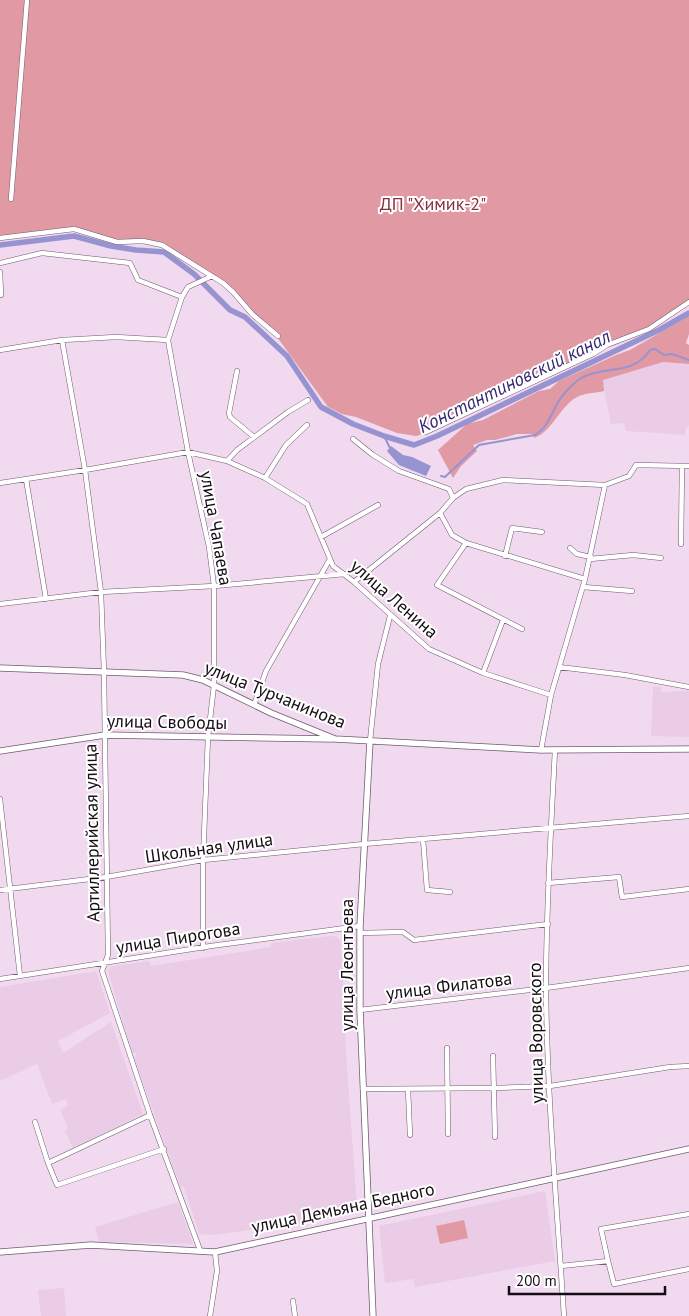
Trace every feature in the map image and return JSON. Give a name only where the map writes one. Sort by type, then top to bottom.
[{"type":"street","points":[[11,199],[28,0]]},
{"type":"street","points":[[0,238],[74,229],[117,242],[143,241],[162,245],[212,276],[233,292],[252,314],[278,336]]},
{"type":"street","points":[[0,263],[42,253],[130,263],[138,280],[182,297],[188,287],[212,276]]},
{"type":"street","points":[[0,272],[0,295]]},
{"type":"street","name":"улица Чапаева","points":[[182,297],[168,340],[188,452],[209,547],[214,586],[214,685],[208,737],[203,860],[203,948]]},
{"type":"street","points":[[426,432],[593,354],[607,345],[649,329],[689,302]]},
{"type":"street","points":[[0,350],[62,340],[116,337],[168,340]]},
{"type":"street","name":"Артиллерийская улица","points":[[62,340],[85,470],[101,592],[108,955],[102,971],[150,1115],[200,1250]]},
{"type":"street","points":[[237,371],[229,413],[230,417],[254,438]]},
{"type":"street","points":[[227,461],[237,450],[288,412],[308,400]]},
{"type":"street","points":[[265,478],[286,445],[307,424]]},
{"type":"street","points":[[353,439],[399,471],[449,489],[453,498]]},
{"type":"street","name":"улица Ленина","points":[[0,483],[188,452],[227,461],[265,478],[307,504],[333,566],[345,574],[429,649],[483,673],[551,695]]},
{"type":"street","points":[[354,582],[440,513],[453,498],[466,489],[503,480],[605,485],[629,476],[636,465],[689,466]]},
{"type":"street","points":[[680,544],[682,466]]},
{"type":"street","points":[[26,479],[46,599]]},
{"type":"street","points":[[541,750],[551,695],[583,587],[605,485]]},
{"type":"street","points":[[321,537],[378,505]]},
{"type":"street","points":[[440,513],[452,535],[466,543],[585,579]]},
{"type":"street","points":[[505,556],[512,528],[542,532]]},
{"type":"street","points":[[466,543],[437,585],[522,629]]},
{"type":"street","points":[[570,548],[577,554],[590,558],[632,555],[661,558]]},
{"type":"street","points":[[254,705],[266,671],[330,559]]},
{"type":"street","points":[[0,604],[101,592],[214,586],[345,574]]},
{"type":"street","points":[[583,587],[632,591]]},
{"type":"street","name":"улица Леонтьева","points":[[372,1316],[360,1010],[360,930],[370,742],[378,664],[390,616]]},
{"type":"street","points":[[483,673],[503,620]]},
{"type":"street","name":"улица Турчанинова","points":[[0,668],[183,675],[204,680],[254,705],[335,739],[541,750],[689,749]]},
{"type":"street","points":[[559,668],[626,675],[689,687]]},
{"type":"street","name":"улица Свободы","points":[[0,751],[105,735],[335,739]]},
{"type":"street","name":"улица Воровского","points":[[555,750],[548,883],[546,988],[564,1316]]},
{"type":"street","points":[[0,799],[20,976]]},
{"type":"street","name":"Школьная улица","points":[[0,890],[106,877],[203,860],[689,816]]},
{"type":"street","points":[[423,839],[427,890],[450,892]]},
{"type":"street","points":[[548,883],[619,877],[622,897],[689,889]]},
{"type":"street","name":"улица Пирогова","points":[[0,979],[203,948],[360,930],[403,932],[414,940],[548,924]]},
{"type":"street","name":"улица Филатова","points":[[360,1010],[546,988],[689,968]]},
{"type":"street","points":[[447,1048],[448,1134]]},
{"type":"street","points":[[493,1056],[495,1138]]},
{"type":"street","points":[[363,1089],[550,1086],[670,1067],[689,1066]]},
{"type":"street","points":[[408,1089],[410,1135]]},
{"type":"street","points":[[48,1163],[150,1115]]},
{"type":"street","points":[[35,1122],[57,1185],[164,1150]]},
{"type":"street","name":"улица Демьяна Бедного","points":[[0,1252],[91,1245],[215,1252],[369,1217],[689,1149]]},
{"type":"street","points":[[689,1214],[601,1229],[614,1284],[689,1269]]},
{"type":"street","points":[[210,1316],[217,1271],[215,1252]]},
{"type":"street","points":[[560,1266],[608,1261]]},
{"type":"street","points":[[293,1301],[295,1316]]},
{"type":"shaded area","points":[[663,362],[689,364],[689,424],[686,427],[685,435],[626,431],[624,423],[611,424],[602,380]]},
{"type":"shaded area","points":[[391,446],[403,455],[431,466],[426,476],[399,465],[387,451]]},
{"type":"shaded area","points":[[653,687],[661,687],[661,692],[689,691],[689,737],[651,736]]},
{"type":"shaded area","points":[[330,936],[337,937],[340,940],[342,956],[346,1054],[357,1207],[320,1215],[321,1220],[214,1235],[199,1234],[184,1187],[180,1186],[134,1058],[137,1055],[132,1053],[108,971],[114,966],[149,961],[151,966],[271,947],[271,943]]},
{"type":"shaded area","points":[[96,971],[110,1013],[58,1041],[63,1053],[111,1022],[143,1114],[73,1148],[65,1131],[68,1128],[60,1110],[68,1106],[66,1099],[52,1104],[37,1064],[0,1081],[0,987]]},
{"type":"shaded area","points":[[545,1191],[555,1261],[415,1287],[413,1279],[385,1283],[379,1226]]},
{"type":"shaded area","points":[[178,1202],[193,1244],[99,1242],[95,1227]]},
{"type":"shaded area","points":[[64,1288],[66,1316],[41,1316],[38,1290]]},
{"type":"green space","name":"ДП \"Химик-2\"","points":[[0,0],[689,0],[689,303],[649,330],[615,345],[607,346],[426,433],[416,436],[397,433],[356,417],[342,414],[328,407],[277,337],[233,293],[162,245],[143,242],[117,243],[74,229],[0,239]]},
{"type":"green space","points":[[689,316],[689,334],[686,343],[689,345],[689,364],[663,362],[603,380],[604,391],[577,397],[571,401],[541,435],[534,438],[533,434],[517,434],[473,445],[477,451],[461,466],[453,478],[438,450],[467,424],[483,420],[539,391],[550,389],[559,381],[630,350]]},
{"type":"green space","points":[[464,1220],[468,1238],[440,1244],[436,1226]]},
{"type":"waterway","name":"Константиновский канал","points":[[0,245],[74,236],[111,246],[164,252],[194,274],[230,310],[245,317],[287,356],[321,407],[353,424],[414,445],[437,436],[659,330],[689,313]]},
{"type":"waterway","points":[[441,476],[445,477],[479,445],[535,435],[543,429],[562,397],[581,378],[590,374],[635,364],[650,350],[655,349],[664,355],[672,354],[689,360]]},
{"type":"waterway","points":[[384,436],[390,448]]}]
